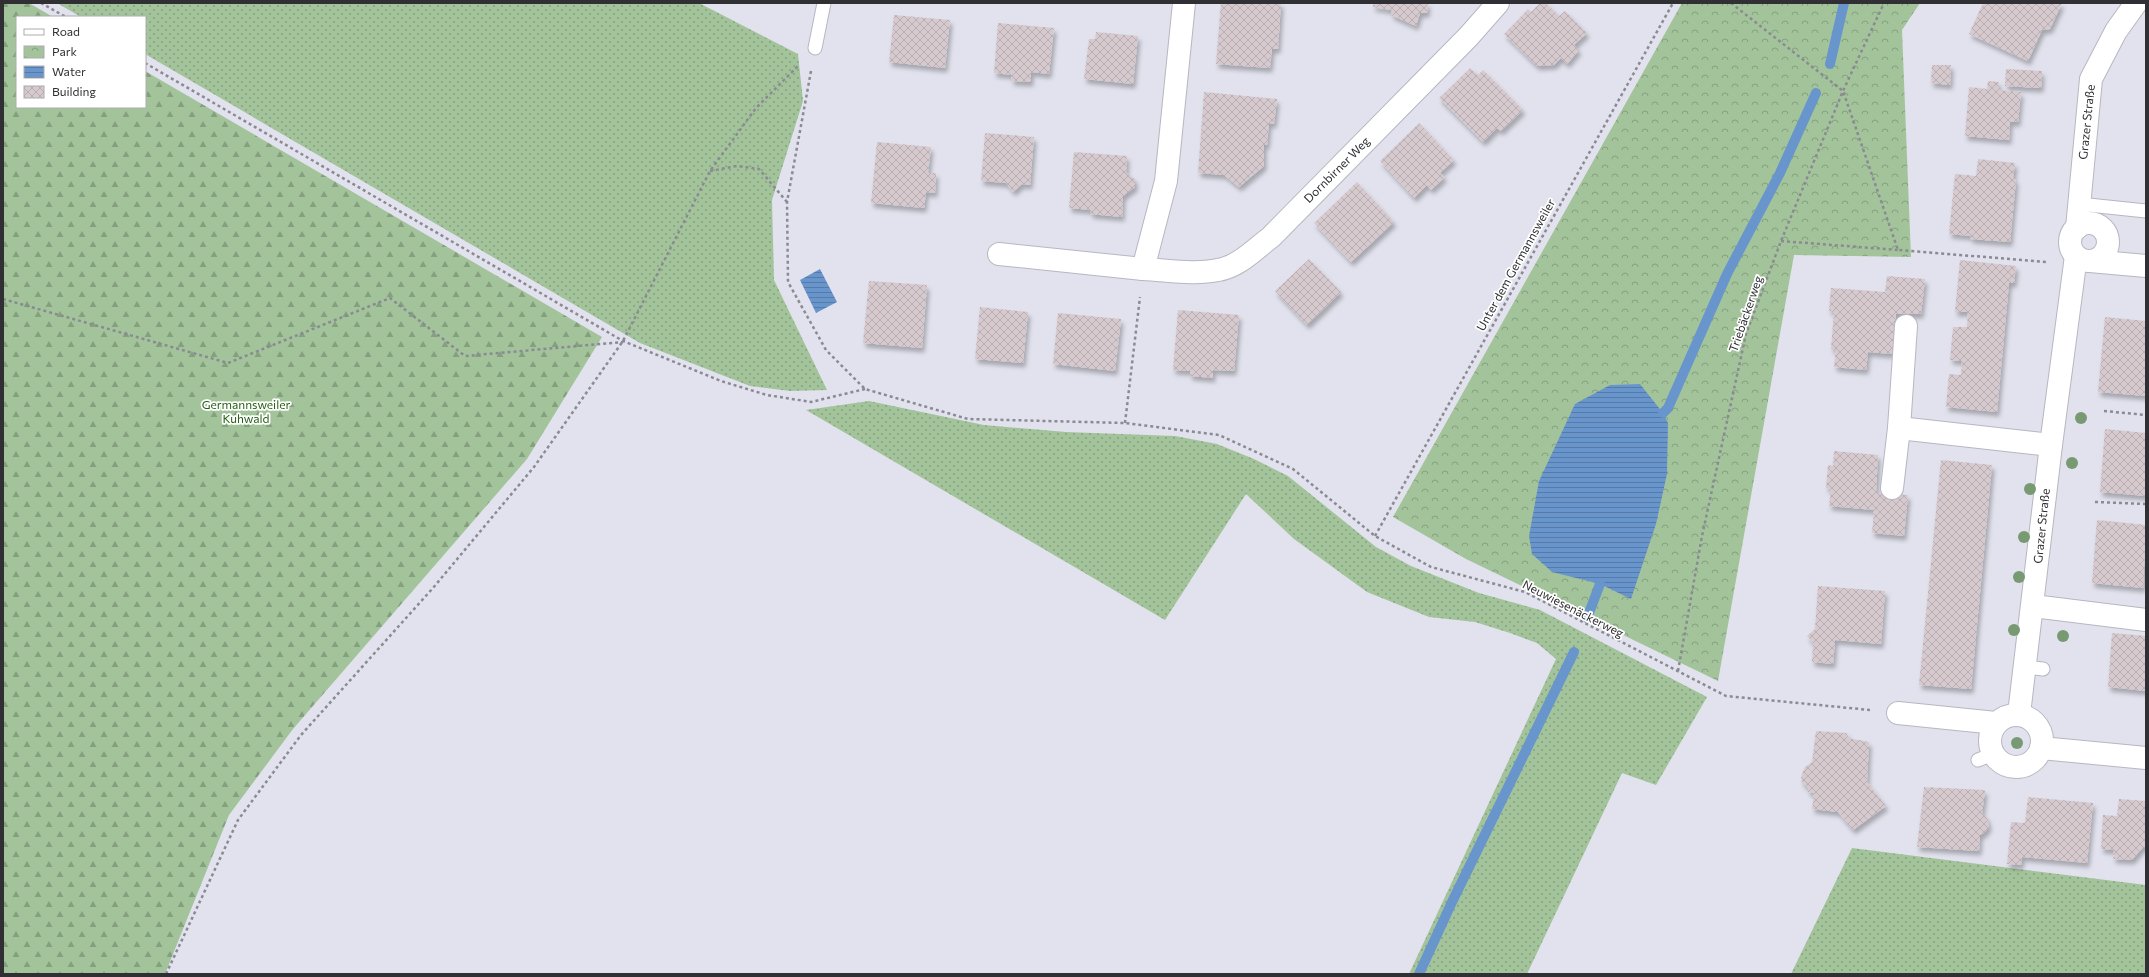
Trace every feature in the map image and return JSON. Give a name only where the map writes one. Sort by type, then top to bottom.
[{"type":"street","points":[[1143,268],[1166,181],[1184,3]]},
{"type":"street","name":"Dornbirner Weg","points":[[999,254],[1143,268],[1191,271],[1219,270],[1240,261],[1271,237],[1470,36],[1498,3]]},
{"type":"street","name":"Grazer Straße","points":[[2019,714],[2035,668],[2033,606],[2050,520],[2051,445],[2080,257],[2070,241],[2072,234],[2077,228],[2091,79],[2116,31],[2136,3]]},
{"type":"street","points":[[2077,228],[2091,223],[2102,228],[2106,232],[2108,245],[2106,251],[2097,260],[2080,257]]},
{"type":"street","points":[[2080,257],[2146,266]]},
{"type":"street","points":[[1892,488],[1899,428],[1906,326]]},
{"type":"street","points":[[1899,428],[2051,445]]},
{"type":"street","points":[[2033,606],[2125,610],[2146,620]]},
{"type":"street","points":[[1898,713],[1996,723]]},
{"type":"street","points":[[2019,714],[2035,723],[2042,740],[2041,748],[2037,757],[2022,766],[2014,768],[1985,757],[1989,738],[1996,723],[2007,716],[2019,714]]},
{"type":"street","points":[[2041,748],[2124,750],[2146,758]]},
{"type":"lane","points":[[815,48],[824,3]]},
{"type":"lane","points":[[2079,204],[2146,211]]},
{"type":"path","points":[[42,3],[64,16]]},
{"type":"path","name":"Unter dem Germannsweiler","points":[[1375,536],[1673,3]]},
{"type":"path","points":[[1731,3],[1843,91],[1898,250]]},
{"type":"path","name":"Triebäckerweg","points":[[1678,671],[1702,536],[1744,341],[1781,241],[1843,91],[1884,3]]},
{"type":"path","points":[[166,974],[238,820],[301,734],[433,588],[534,467],[623,342],[710,171],[756,108],[815,48]]},
{"type":"path","points":[[815,48],[787,202],[788,282],[826,350],[865,388]]},
{"type":"path","points":[[146,64],[623,342],[721,381],[767,395],[811,402],[865,388]]},
{"type":"path","points":[[710,171],[737,166],[759,169],[787,202]]},
{"type":"path","points":[[1781,241],[2061,263],[2080,257]]},
{"type":"path","points":[[1125,423],[1143,268]]},
{"type":"path","points":[[3,299],[228,363],[390,298],[465,356],[623,342]]},
{"type":"path","name":"Neuwiesenäckerweg","points":[[865,388],[968,419],[1125,423],[1219,435],[1293,469],[1375,536],[1431,567],[1525,592],[1726,696],[1898,713]]},
{"type":"path","points":[[2104,411],[2146,415]]},
{"type":"path","points":[[2095,502],[2146,504]]},
{"type":"green space","name":"Germannsweiler Kuhwald","points":[[3,3],[29,3],[51,16],[16,16],[16,108],[146,108],[146,72],[602,337],[527,459],[293,729],[229,815],[165,974],[3,974]]},
{"type":"green space","points":[[57,3],[699,3],[798,54],[803,101],[772,200],[774,280],[827,390],[790,391],[750,386],[640,343],[146,55],[146,16],[79,16]]},
{"type":"green space","points":[[1682,3],[1920,3],[1902,30],[1911,257],[1794,255],[1718,681],[1466,559],[1393,517]]},
{"type":"green space","points":[[869,401],[984,425],[1066,432],[1175,436],[1217,444],[1254,459],[1288,476],[1376,547],[1411,566],[1479,593],[1540,610],[1707,697],[1656,785],[1622,773],[1527,974],[1409,974],[1556,659],[1537,643],[1510,633],[1475,622],[1429,617],[1367,592],[1294,539],[1246,494],[1165,620],[806,410]]},
{"type":"green space","points":[[1852,848],[2146,885],[2146,974],[1791,974]]},
{"type":"water","points":[[820,269],[837,302],[816,313],[800,280]]},
{"type":"water","points":[[1640,384],[1663,413],[1668,423],[1667,474],[1656,524],[1631,599],[1600,584],[1552,572],[1532,554],[1529,536],[1539,481],[1575,404],[1610,385]]},
{"type":"building","points":[[1221,3],[1281,3],[1278,49],[1272,49],[1270,68],[1216,64]]},
{"type":"building","points":[[1373,3],[1428,3],[1427,13],[1420,13],[1416,26],[1391,15],[1392,10],[1373,7]]},
{"type":"building","points":[[1540,3],[1546,3],[1559,16],[1565,11],[1587,33],[1574,45],[1579,50],[1567,64],[1561,58],[1554,65],[1537,66],[1504,34],[1528,9],[1531,12]]},
{"type":"building","points":[[1983,3],[2062,3],[2050,29],[2042,30],[2028,61],[1969,34]]},
{"type":"building","points":[[894,15],[950,20],[945,68],[889,62]]},
{"type":"building","points":[[998,23],[1054,28],[1049,74],[1031,72],[1031,82],[1011,81],[1012,75],[994,73]]},
{"type":"building","points":[[1096,32],[1138,36],[1133,84],[1084,79],[1089,39],[1095,39]]},
{"type":"building","points":[[1932,65],[1951,65],[1950,85],[1931,83]]},
{"type":"building","points":[[1470,68],[1478,75],[1483,70],[1523,110],[1501,131],[1497,128],[1483,142],[1439,98]]},
{"type":"building","points":[[2006,69],[2042,71],[2041,88],[2005,86]]},
{"type":"building","points":[[1988,81],[1999,82],[1998,90],[2021,92],[2018,122],[2010,122],[2009,140],[1965,136],[1969,87],[1987,89]]},
{"type":"building","points":[[1204,92],[1277,99],[1274,124],[1269,123],[1267,145],[1264,145],[1264,166],[1239,187],[1224,175],[1198,173]]},
{"type":"building","points":[[1419,123],[1454,160],[1440,173],[1445,177],[1431,190],[1427,185],[1414,198],[1380,161]]},
{"type":"building","points":[[985,133],[1034,137],[1030,185],[1022,184],[1013,192],[1006,183],[981,181]]},
{"type":"building","points":[[877,142],[931,147],[928,173],[936,173],[935,193],[926,192],[924,208],[871,203]]},
{"type":"building","points":[[1074,152],[1127,156],[1126,173],[1135,179],[1135,187],[1123,196],[1122,217],[1090,214],[1091,210],[1069,208]]},
{"type":"building","points":[[1978,159],[2015,163],[2013,179],[2016,180],[2010,242],[1970,239],[1971,236],[1949,234],[1955,174],[1976,176]]},
{"type":"building","points":[[1357,182],[1394,222],[1351,262],[1314,223]]},
{"type":"building","points":[[1309,259],[1341,292],[1307,325],[1275,291]]},
{"type":"building","points":[[1960,260],[2016,266],[2014,283],[2009,283],[1997,412],[1946,407],[1949,374],[1961,375],[1962,361],[1950,360],[1953,327],[1967,327],[1968,312],[1955,312]]},
{"type":"building","points":[[1887,276],[1925,279],[1921,314],[1896,314],[1892,354],[1868,352],[1866,370],[1834,367],[1836,349],[1831,349],[1834,311],[1829,311],[1831,288],[1885,292]]},
{"type":"building","points":[[869,281],[927,285],[922,348],[863,343]]},
{"type":"building","points":[[980,307],[1028,312],[1023,363],[975,359]]},
{"type":"building","points":[[1178,310],[1239,315],[1234,371],[1213,370],[1213,378],[1190,376],[1190,371],[1173,370]]},
{"type":"building","points":[[1058,313],[1121,319],[1115,371],[1053,364]]},
{"type":"building","points":[[2105,317],[2146,321],[2146,396],[2098,392]]},
{"type":"building","points":[[2105,429],[2146,433],[2146,496],[2100,492]]},
{"type":"building","points":[[1834,451],[1878,455],[1876,493],[1908,495],[1904,536],[1872,533],[1874,510],[1829,506],[1831,489],[1826,488],[1828,465],[1833,466]]},
{"type":"building","points":[[1941,460],[1992,465],[1971,689],[1919,685]]},
{"type":"building","points":[[2097,520],[2146,525],[2143,588],[2092,583]]},
{"type":"building","points":[[1818,586],[1885,591],[1881,644],[1835,640],[1833,664],[1812,662],[1813,643],[1807,636],[1815,629]]},
{"type":"building","points":[[2112,633],[2146,636],[2146,691],[2108,687]]},
{"type":"building","points":[[1816,731],[1847,733],[1848,738],[1869,742],[1867,782],[1886,806],[1853,830],[1838,812],[1812,809],[1814,793],[1808,792],[1808,788],[1802,782],[1801,777],[1805,767],[1812,762]]},
{"type":"building","points":[[1924,787],[1985,790],[1982,814],[1987,817],[1989,827],[1980,835],[1979,851],[1917,847]]},
{"type":"building","points":[[2028,797],[2093,803],[2087,863],[2022,857],[2021,865],[2007,864],[2011,822],[2025,823]]},
{"type":"building","points":[[2119,799],[2146,801],[2146,850],[2144,846],[2132,860],[2113,859],[2114,850],[2101,849],[2103,815],[2117,816]]},
{"type":"waterway","points":[[1830,64],[1844,3]]},
{"type":"waterway","points":[[1663,413],[1668,408],[1727,274],[1780,173],[1816,93]]},
{"type":"waterway","points":[[1587,618],[1600,584]]},
{"type":"waterway","points":[[1419,974],[1452,902],[1574,652]]}]
